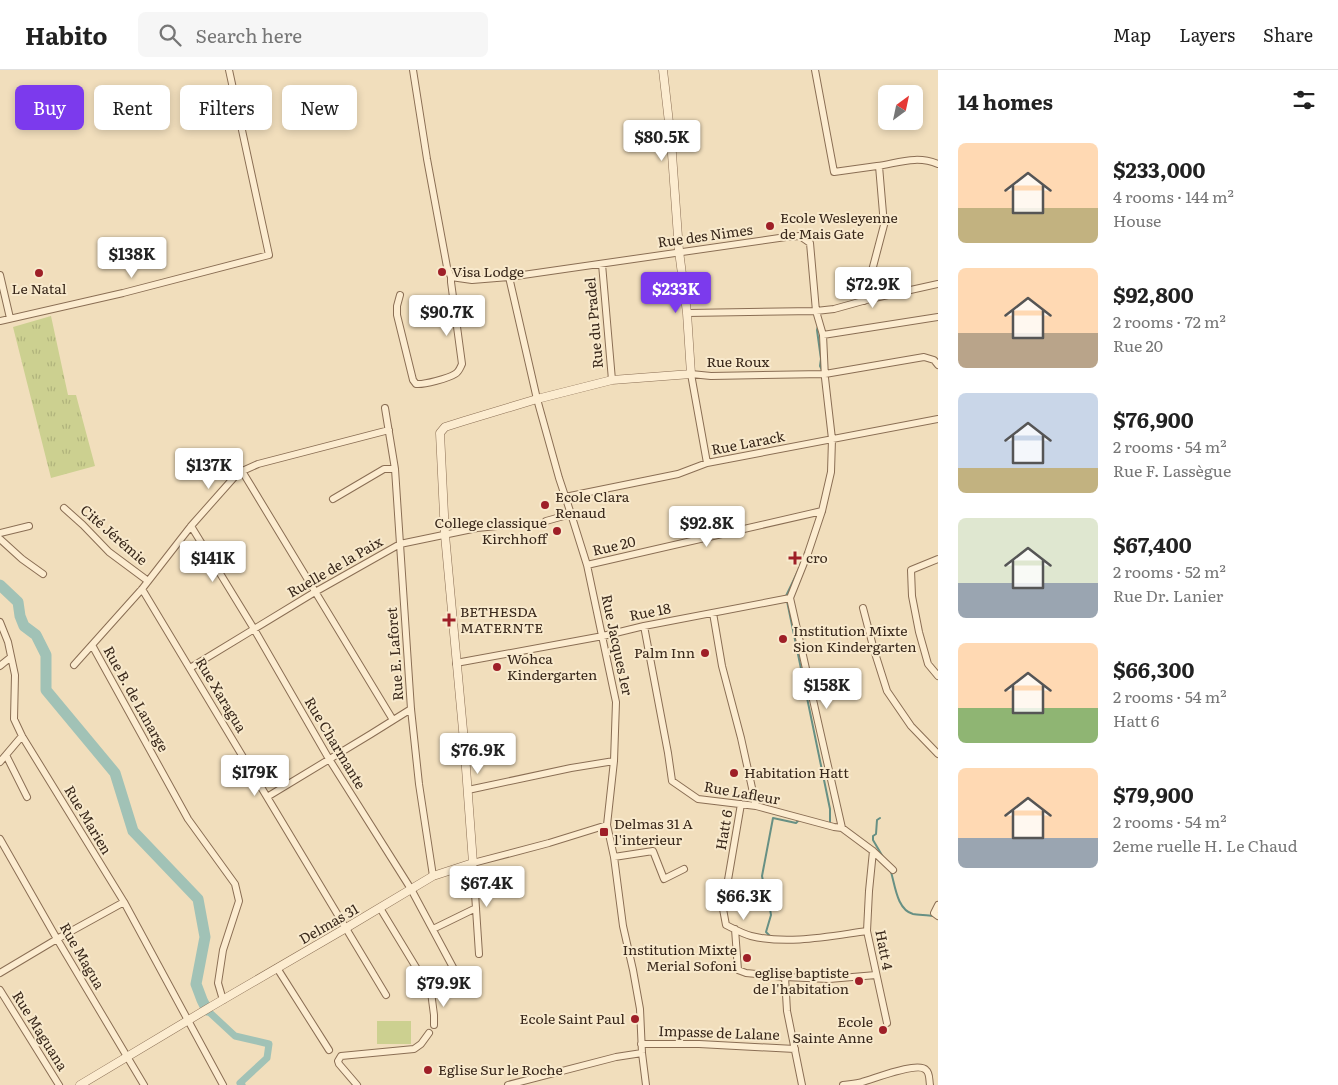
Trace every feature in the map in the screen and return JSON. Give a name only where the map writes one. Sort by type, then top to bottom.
[{"type":"street","points":[[0,320],[123,292],[269,255],[230,70]]},
{"type":"street","points":[[400,295],[397,315],[413,380],[416,384],[422,385],[455,374],[460,370],[462,364],[450,282],[451,277],[447,267],[413,70]]},
{"type":"street","points":[[663,70],[671,140],[679,251],[687,313],[691,374],[707,463]]},
{"type":"street","points":[[815,70],[834,172],[879,166],[906,159],[922,159],[938,164]]},
{"type":"street","points":[[864,301],[884,226],[879,166]]},
{"type":"street","name":"Rue des Nimes","points":[[451,277],[472,280],[509,277],[786,236],[800,236],[810,243],[816,311],[823,335],[832,439],[831,472],[822,511],[790,598]]},
{"type":"street","name":"Rue du Pradel","points":[[602,264],[612,380]]},
{"type":"street","points":[[0,275],[10,318]]},
{"type":"street","name":"Rue Jacques 1er","points":[[509,277],[537,399],[587,565],[616,702],[614,761],[607,825],[614,857],[623,926],[640,1009],[646,1085]]},
{"type":"street","points":[[687,313],[816,311],[834,309],[938,284]]},
{"type":"street","points":[[823,335],[938,317]]},
{"type":"street","name":"Rue Roux","points":[[445,535],[440,433],[445,428],[464,420],[612,380],[691,374],[711,376],[825,374],[924,357],[934,360],[938,365]]},
{"type":"street","name":"Rue E. Laforet","points":[[385,408],[395,469],[410,708],[433,876]]},
{"type":"street","name":"Rue Larack","points":[[565,497],[678,474],[707,463],[938,419]]},
{"type":"street","name":"Rue B. de Lanarge","points":[[223,1000],[218,983],[223,950],[239,901],[234,884],[188,819],[92,645],[142,589],[191,526],[238,473],[258,464],[389,430]]},
{"type":"street","points":[[333,500],[384,469],[395,469]]},
{"type":"street","points":[[242,471],[393,720]]},
{"type":"street","name":"Cité Jérémie","points":[[64,508],[109,552],[148,581]]},
{"type":"street","name":"Rue 20","points":[[587,565],[822,511]]},
{"type":"street","points":[[546,521],[572,514]]},
{"type":"street","name":"Ruelle de la Paix","points":[[190,668],[315,592],[400,544],[477,528],[507,525]]},
{"type":"street","points":[[0,533],[29,526]]},
{"type":"street","name":"Rue Charmante","points":[[191,526],[254,629],[329,760],[411,889],[456,973]]},
{"type":"street","points":[[445,535],[468,790],[479,954]]},
{"type":"street","points":[[0,539],[22,560],[44,574]]},
{"type":"street","points":[[938,559],[911,570],[912,596],[919,632],[928,664],[938,676]]},
{"type":"street","name":"Rue Xaragua","points":[[142,589],[386,995]]},
{"type":"street","points":[[790,598],[842,828]]},
{"type":"street","name":"Rue 18","points":[[456,663],[790,598]]},
{"type":"street","points":[[863,608],[887,691],[911,726],[938,754]]},
{"type":"street","points":[[713,613],[722,666],[742,738],[756,806]]},
{"type":"street","name":"Rue Marien","points":[[0,622],[8,642],[15,675],[14,719],[22,736],[124,902],[223,1085]]},
{"type":"street","name":"Rue Lafleur","points":[[644,626],[672,781],[698,800],[756,806],[842,828],[873,850],[893,870]]},
{"type":"street","points":[[74,665],[92,645]]},
{"type":"street","points":[[0,666],[11,657]]},
{"type":"street","points":[[267,797],[410,708]]},
{"type":"street","points":[[0,762],[22,736]]},
{"type":"street","points":[[6,755],[27,797]]},
{"type":"street","points":[[468,790],[571,768],[614,761]]},
{"type":"street","name":"Hatt 6","points":[[735,929],[726,925],[723,909],[741,804]]},
{"type":"street","name":"Delmas 31","points":[[80,1085],[433,876],[607,825]]},
{"type":"street","name":"Rue Magua","points":[[0,839],[144,1085]]},
{"type":"street","name":"Hatt 4","points":[[873,850],[867,930],[887,1023]]},
{"type":"street","points":[[614,857],[653,851],[664,879],[684,869]]},
{"type":"street","points":[[0,973],[124,902]]},
{"type":"street","points":[[936,914],[938,905]]},
{"type":"street","points":[[380,908],[431,992],[434,1025]]},
{"type":"street","points":[[433,929],[476,908]]},
{"type":"street","points":[[867,930],[820,938],[778,939],[750,936],[735,929],[738,970],[746,973],[785,977],[829,979],[876,975]]},
{"type":"street","points":[[277,968],[329,1050]]},
{"type":"street","points":[[785,977],[788,1011],[802,1085]]},
{"type":"street","name":"Rue Maguana","points":[[0,990],[59,1085]]},
{"type":"street","points":[[357,1085],[339,1064],[340,1056],[414,1048],[429,1033]]},
{"type":"street","name":"Impasse de Lalane","points":[[642,1044],[795,1048]]},
{"type":"street","points":[[508,1085],[616,1057],[642,1053]]},
{"type":"street","points":[[843,1085],[860,1084],[898,1070],[925,1068],[928,1072],[930,1085]]},
{"type":"green space","points":[[51,316],[68,395],[76,395],[95,466],[51,478],[13,327]]},
{"type":"green space","points":[[377,1021],[411,1021],[411,1044],[377,1044]]},
{"type":"waterway","points":[[818,326],[820,366],[822,370]]},
{"type":"waterway","points":[[786,596],[798,571]]},
{"type":"waterway","points":[[0,585],[18,602],[24,626],[36,635],[46,655],[46,690],[115,773],[133,831],[198,899],[205,937],[196,984],[207,1010]]},
{"type":"waterway","points":[[787,601],[830,809],[830,824]]},
{"type":"waterway","points":[[771,937],[766,932],[771,915],[767,886],[762,876],[773,818],[796,823],[799,820]]},
{"type":"waterway","points":[[880,818],[877,820],[876,834],[873,836],[873,840],[883,857]]},
{"type":"waterway","points":[[891,872],[903,908],[913,914],[933,916]]},
{"type":"waterway","points":[[207,1010],[235,1036],[269,1044],[267,1058],[240,1083],[242,1085]]},
{"type":"place","name":"Ecole Wesleyenne de Mais Gate","points":[[770,226]]},
{"type":"place","name":"Visa Lodge","points":[[442,272]]},
{"type":"place","name":"Le Natal","points":[[39,273]]},
{"type":"place","name":"Ecole Clara Renaud","points":[[545,505]]},
{"type":"place","name":"College classique Kirchhoff","points":[[557,531]]},
{"type":"place","name":"cro","points":[[795,558]]},
{"type":"place","name":"BETHESDA MATERNTE","points":[[449,620]]},
{"type":"place","name":"Institution Mixte Sion Kindergarten","points":[[783,639]]},
{"type":"place","name":"Palm Inn","points":[[705,653]]},
{"type":"place","name":"Wohca Kindergarten","points":[[497,667]]},
{"type":"place","name":"Habitation Hatt","points":[[734,773]]},
{"type":"place","name":"Delmas 31 A l'interieur","points":[[604,832]]},
{"type":"place","name":"Institution Mixte Merial Sofoni","points":[[747,958]]},
{"type":"place","name":"eglise baptiste de l'habitation","points":[[859,981]]},
{"type":"place","name":"Ecole Saint Paul","points":[[635,1019]]},
{"type":"place","name":"Ecole Sainte Anne","points":[[883,1030]]},
{"type":"place","name":"Eglise Sur le Roche","points":[[428,1070]]}]
